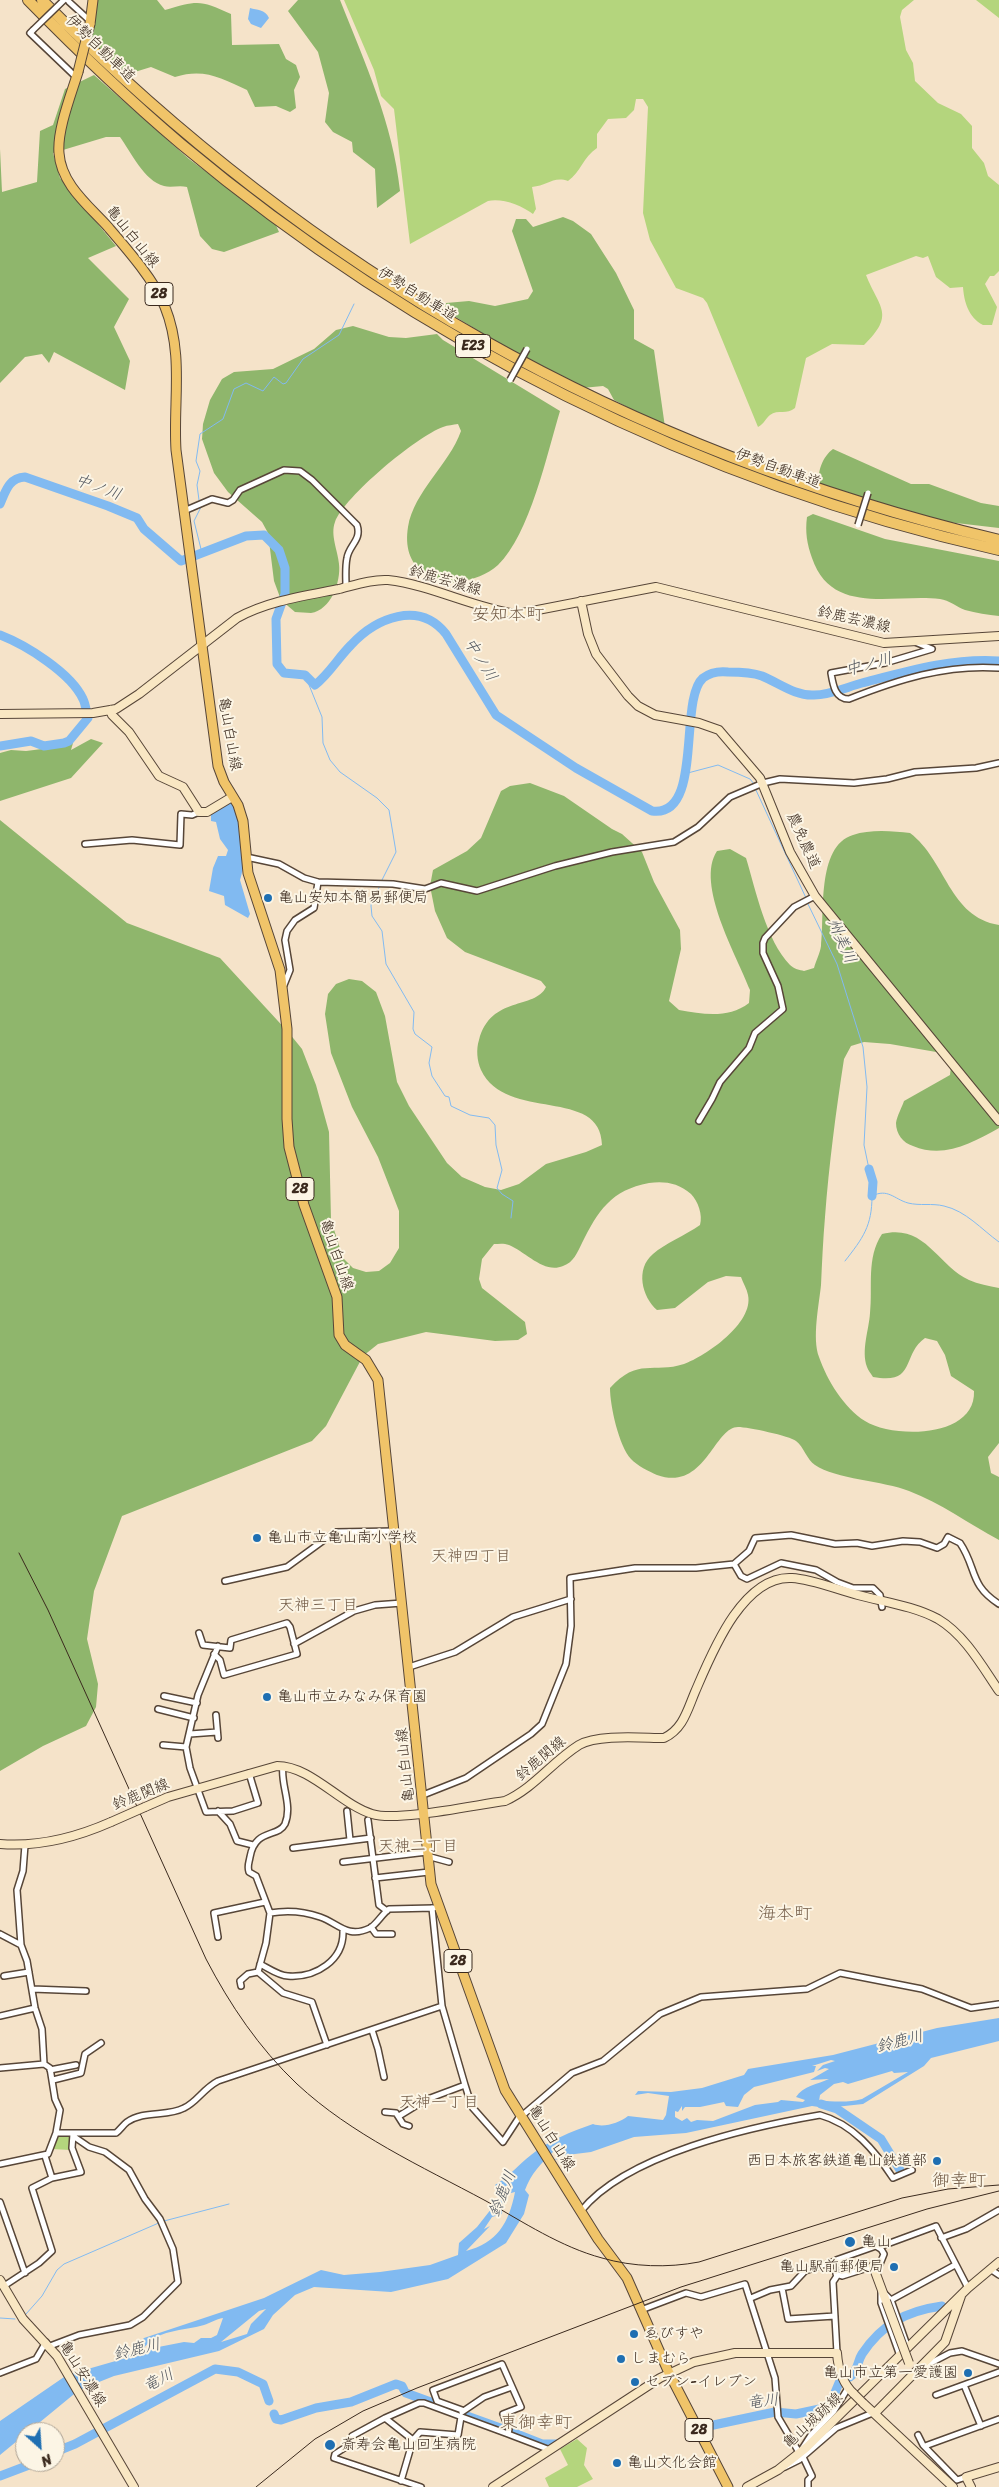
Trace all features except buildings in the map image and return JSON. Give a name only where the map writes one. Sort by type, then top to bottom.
[{"type":"highway","name":"伊勢自動車道","points":[[28,0],[134,103],[258,205],[340,264],[477,348],[608,416],[743,473],[863,514],[999,550]]},
{"type":"highway","name":"伊勢自動車道","points":[[42,0],[133,89],[260,194],[382,279],[479,339],[612,408],[721,454],[848,499],[999,540]]},
{"type":"main road","name":"亀山白山線","points":[[93,0],[90,22],[60,139],[60,165],[68,182],[122,245],[156,290],[166,309],[178,367],[174,421],[201,646],[218,766],[238,805],[243,821],[245,860],[280,970],[287,1029],[286,1119],[289,1148],[310,1225],[338,1297],[339,1335],[345,1345],[366,1360],[378,1380],[425,1812],[427,1854],[435,1908],[505,2090],[580,2210],[625,2275],[670,2373],[728,2487]]},
{"type":"main road","name":"鈴鹿芸濃線","points":[[0,714],[93,713],[110,710],[133,698],[237,618],[271,604],[386,580],[499,611],[517,614],[656,586],[884,643],[999,636]]},
{"type":"main road","name":"農免農道","points":[[581,601],[588,634],[596,654],[628,696],[647,711],[678,720],[699,723],[719,730],[760,784],[810,899],[999,1121]]},
{"type":"main road","points":[[110,710],[112,715],[129,732],[159,776],[183,787],[199,812],[207,812],[232,796]]},
{"type":"main road","name":"鈴鹿関線","points":[[0,1844],[25,1845],[82,1833],[145,1806],[198,1788],[249,1773],[283,1766],[293,1768],[370,1813],[387,1816],[504,1801],[521,1794],[580,1745],[593,1740],[664,1738],[675,1733],[683,1722],[704,1672],[738,1608],[752,1592],[768,1582],[792,1578],[882,1604],[916,1610],[938,1620],[960,1637],[999,1691]]},
{"type":"main road","name":"亀山城跡線","points":[[748,2487],[801,2455],[965,2292],[999,2262]]},
{"type":"main road","points":[[873,2266],[881,2290],[888,2301],[909,2363],[916,2371]]},
{"type":"main road","name":"亀山安濃線","points":[[2,2283],[23,2319],[48,2344],[56,2356],[131,2485]]},
{"type":"main road","points":[[876,2412],[942,2346],[949,2335],[965,2292]]},
{"type":"main road","points":[[493,2487],[670,2373],[702,2359],[719,2355],[838,2353],[840,2373],[851,2391],[876,2412],[953,2487]]},
{"type":"main road","points":[[971,2487],[966,2477],[999,2468]]},
{"type":"street","points":[[77,74],[30,33],[66,0],[90,22]]},
{"type":"street","points":[[510,380],[527,349]]},
{"type":"street","points":[[184,511],[212,499],[228,502],[233,500],[240,490],[279,471],[300,472],[318,485],[358,525],[358,540],[350,549],[346,559],[346,587]]},
{"type":"street","points":[[858,525],[868,493]]},
{"type":"street","points":[[914,642],[932,649],[886,662],[831,673],[838,696],[841,699],[849,699],[897,680],[940,671],[979,666],[999,668]]},
{"type":"street","points":[[245,860],[252,858],[279,864],[304,878],[318,882],[352,881],[425,889],[441,884],[477,891],[555,866],[612,852],[674,842],[698,827],[730,797],[760,784],[780,779],[854,783],[887,779],[915,772],[976,768],[999,763]]},
{"type":"street","points":[[85,844],[132,840],[180,844],[181,814],[192,815],[199,812]]},
{"type":"street","points":[[282,988],[290,970],[285,940],[287,931],[295,920],[314,908],[318,882]]},
{"type":"street","points":[[699,1121],[720,1082],[749,1048],[756,1033],[783,1009],[778,986],[763,953],[763,943],[765,938],[794,907],[810,899]]},
{"type":"street","points":[[225,1581],[287,1567],[328,1535],[335,1532],[395,1531]]},
{"type":"street","points":[[422,1796],[466,1778],[540,1726],[566,1664],[571,1626],[570,1578],[636,1568],[673,1569],[734,1564],[749,1551],[755,1538],[760,1537],[791,1535],[836,1544],[857,1543],[872,1546],[884,1545],[887,1542],[913,1542],[937,1548],[944,1544],[948,1537],[960,1542],[979,1588],[985,1595],[999,1604]]},
{"type":"street","points":[[734,1564],[741,1576],[747,1579],[781,1563],[802,1566],[854,1588],[873,1588],[882,1604]]},
{"type":"street","points":[[409,1667],[455,1652],[513,1617],[571,1599]]},
{"type":"street","points":[[294,1644],[354,1612],[375,1605],[402,1602]]},
{"type":"street","points":[[199,1633],[203,1645],[230,1648],[231,1640],[287,1623],[297,1654],[224,1675],[220,1660],[214,1654]]},
{"type":"street","points":[[218,1646],[197,1703],[186,1747],[190,1768],[206,1812],[233,1811],[258,1804],[249,1773]]},
{"type":"street","points":[[164,1696],[197,1703]]},
{"type":"street","points":[[158,1709],[194,1718]]},
{"type":"street","points":[[190,1734],[218,1735],[216,1714]]},
{"type":"street","points":[[163,1745],[186,1747]]},
{"type":"street","points":[[258,1972],[266,1943],[270,1913],[255,1873],[249,1872],[248,1869],[253,1845],[262,1836],[282,1828],[284,1824],[287,1801],[281,1774],[283,1766]]},
{"type":"street","points":[[218,1811],[230,1824],[237,1841],[253,1845]]},
{"type":"street","points":[[347,1811],[350,1840]]},
{"type":"street","points":[[368,1820],[379,1905],[387,1911]]},
{"type":"street","points":[[293,1848],[370,1838]]},
{"type":"street","points":[[0,2164],[45,2156],[49,2152],[56,2133],[60,2110],[55,2099],[50,2070],[44,2064],[42,2029],[34,2008],[29,1972],[21,1945],[17,1890],[23,1871],[25,1845]]},
{"type":"street","points":[[343,1862],[427,1854],[449,1862]]},
{"type":"street","points":[[375,1878],[429,1872]]},
{"type":"street","points":[[218,1937],[214,1913],[265,1902]]},
{"type":"street","points":[[270,1913],[295,1911],[308,1914],[325,1919],[343,1931],[371,1927],[387,1911],[393,1908],[435,1908],[442,2006],[472,2107],[503,2142],[522,2118],[572,2073],[604,2061],[620,2050],[660,2014],[701,1997],[807,1989],[840,1973],[922,1989],[971,2008],[999,2004]]},
{"type":"street","points":[[371,1927],[376,1934],[392,1934]]},
{"type":"street","points":[[260,1964],[287,1976],[318,1972],[338,1954],[343,1931]]},
{"type":"street","points":[[0,1934],[21,1945]]},
{"type":"street","points":[[4,1976],[29,1972]]},
{"type":"street","points":[[241,1986],[240,1981],[245,1975],[258,1972]]},
{"type":"street","points":[[258,1972],[283,1992],[312,2002],[327,2045]]},
{"type":"street","points":[[32,1989],[86,1991]]},
{"type":"street","points":[[56,2133],[73,2135],[116,2133],[127,2122],[142,2115],[176,2111],[187,2107],[205,2088],[218,2081],[442,2006]]},
{"type":"street","points":[[0,2016],[34,2008]]},
{"type":"street","points":[[372,2030],[384,2077]]},
{"type":"street","points":[[53,2080],[81,2073],[85,2054],[101,2043]]},
{"type":"street","points":[[0,2068],[44,2064]]},
{"type":"street","points":[[50,2070],[76,2065]]},
{"type":"street","points":[[399,2116],[425,2100],[465,2085]]},
{"type":"street","points":[[385,2112],[399,2116],[403,2124],[408,2126]]},
{"type":"street","points":[[580,2210],[617,2181],[656,2159],[749,2130],[820,2115],[832,2118],[857,2135],[875,2151],[893,2178],[912,2170]]},
{"type":"street","points":[[2,2283],[25,2273],[52,2251],[32,2188],[52,2178],[80,2172],[72,2148],[73,2135]]},
{"type":"street","points":[[0,2373],[36,2359],[48,2344],[79,2335],[130,2325],[143,2317],[178,2282],[175,2258],[161,2222],[123,2164],[105,2152],[89,2148],[73,2135]]},
{"type":"street","points":[[45,2156],[52,2178]]},
{"type":"street","points":[[0,2202],[2,2215],[25,2273]]},
{"type":"street","points":[[941,2238],[966,2229],[999,2210]]},
{"type":"street","points":[[751,2298],[791,2286],[805,2271],[936,2226],[955,2265],[965,2292]]},
{"type":"street","points":[[837,2276],[873,2266],[883,2259],[884,2254],[879,2247]]},
{"type":"street","points":[[835,2261],[837,2276],[834,2282],[835,2316],[838,2353]]},
{"type":"street","points":[[908,2348],[898,2320],[888,2301],[955,2265]]},
{"type":"street","points":[[990,2269],[999,2275]]},
{"type":"street","points":[[641,2310],[686,2293],[701,2297],[745,2284],[775,2378],[777,2412],[812,2476],[808,2480],[808,2487]]},
{"type":"street","points":[[782,2288],[788,2319],[835,2316]]},
{"type":"street","points":[[881,2290],[881,2303],[900,2356]]},
{"type":"street","points":[[916,2371],[950,2353],[962,2351],[999,2364]]},
{"type":"street","points":[[462,2410],[437,2401],[433,2390],[502,2364],[521,2407],[503,2414],[509,2430],[508,2434]]},
{"type":"street","points":[[936,2395],[999,2372]]},
{"type":"street","points":[[964,2385],[981,2426]]},
{"type":"street","points":[[401,2481],[413,2440],[420,2432],[458,2435],[462,2410],[484,2398],[512,2387]]},
{"type":"street","points":[[801,2455],[810,2435],[851,2391]]},
{"type":"street","points":[[421,2487],[334,2458],[335,2454],[349,2445],[352,2436],[385,2418],[419,2403],[551,2450]]},
{"type":"street","points":[[801,2455],[836,2428],[876,2412]]},
{"type":"street","points":[[385,2418],[413,2440]]},
{"type":"street","points":[[925,2446],[999,2419]]},
{"type":"street","points":[[918,2435],[925,2446],[957,2480],[966,2477]]},
{"type":"green space","points":[[98,0],[157,0],[165,10],[185,4],[199,3],[213,6],[231,14],[232,45],[279,44],[286,59],[296,65],[300,77],[294,90],[296,108],[290,112],[276,106],[255,107],[247,90],[204,74],[185,74],[175,77],[151,67],[125,75],[89,41]]},
{"type":"green space","points":[[298,0],[340,0],[368,70],[385,118],[400,191],[377,208],[375,169],[353,152],[352,142],[333,132],[325,122],[329,93],[318,52],[288,11]]},
{"type":"green space","points":[[344,0],[914,0],[902,10],[900,17],[906,50],[913,63],[915,81],[938,103],[961,114],[972,126],[972,148],[984,163],[988,176],[999,185],[999,271],[994,276],[990,276],[985,284],[997,307],[992,325],[983,325],[974,318],[964,298],[963,287],[950,288],[936,277],[928,256],[923,258],[916,256],[866,275],[880,303],[882,318],[880,326],[864,345],[832,344],[806,358],[795,408],[789,411],[773,413],[758,427],[707,303],[703,298],[676,288],[650,240],[643,213],[648,107],[643,99],[636,99],[634,110],[626,118],[608,119],[597,134],[597,148],[568,181],[554,180],[532,187],[536,209],[533,214],[511,203],[499,200],[488,201],[410,244],[394,109],[381,96],[374,70]]},
{"type":"green space","points":[[976,0],[999,0],[999,18]]},
{"type":"green space","points":[[94,75],[189,159],[275,223],[279,232],[224,252],[212,249],[200,236],[187,187],[164,186],[150,178],[120,137],[106,137],[53,153],[60,178],[116,246],[88,258],[129,299],[114,327],[130,361],[125,390],[54,352],[49,363],[42,354],[25,357],[0,383],[0,149],[2,192],[37,182],[40,131],[53,125],[65,89]]},
{"type":"green space","points":[[563,217],[573,221],[591,234],[616,273],[634,310],[634,339],[654,350],[665,427],[614,400],[608,389],[603,386],[582,388],[525,359],[454,316],[445,308],[446,303],[469,301],[495,306],[528,299],[533,291],[512,231],[516,219],[526,219],[533,227]]},
{"type":"green space","points":[[353,326],[389,337],[406,338],[437,334],[443,340],[560,411],[528,514],[509,551],[498,565],[480,576],[465,581],[455,583],[441,582],[424,574],[415,564],[409,553],[407,541],[408,527],[417,502],[456,443],[461,431],[458,424],[447,426],[431,433],[400,454],[366,483],[341,511],[334,527],[339,571],[333,594],[324,607],[318,611],[311,613],[295,612],[281,600],[274,581],[268,533],[262,522],[228,492],[214,473],[202,439],[203,424],[210,400],[222,379],[234,372],[273,369],[314,349],[336,330]]},
{"type":"green space","points":[[833,449],[911,484],[929,484],[981,503],[999,506],[999,528],[939,521],[820,485],[821,465]]},
{"type":"green space","points":[[813,514],[885,539],[999,561],[999,616],[965,610],[940,599],[867,598],[849,595],[834,588],[821,576],[809,548],[806,533],[807,517]]},
{"type":"green space","points":[[91,739],[103,743],[71,778],[0,801],[0,753],[11,750],[26,751],[50,748],[73,743],[71,750]]},
{"type":"green space","points":[[530,783],[564,796],[622,834],[642,852],[654,882],[680,930],[681,949],[669,1001],[679,1010],[715,1014],[733,1011],[749,1003],[750,990],[728,940],[714,901],[711,882],[712,865],[717,851],[730,849],[746,858],[758,900],[774,942],[790,965],[804,971],[814,968],[820,951],[825,883],[833,853],[841,842],[860,833],[882,831],[910,833],[922,844],[958,899],[969,911],[982,920],[999,925],[999,1128],[958,1148],[936,1151],[924,1150],[909,1145],[903,1140],[896,1127],[897,1117],[904,1101],[950,1075],[951,1066],[942,1053],[890,1044],[864,1042],[851,1046],[844,1059],[829,1177],[816,1341],[819,1357],[837,1393],[850,1409],[865,1421],[878,1427],[895,1431],[913,1432],[948,1426],[962,1418],[971,1407],[974,1391],[951,1376],[945,1355],[937,1341],[925,1338],[913,1352],[902,1373],[896,1377],[873,1377],[867,1367],[865,1347],[871,1303],[872,1263],[877,1243],[882,1234],[897,1232],[909,1234],[930,1247],[948,1265],[969,1280],[999,1288],[999,1443],[988,1457],[991,1473],[999,1477],[999,1540],[921,1496],[899,1488],[824,1470],[812,1463],[796,1441],[750,1428],[738,1427],[730,1430],[697,1467],[687,1475],[673,1478],[657,1475],[631,1459],[623,1445],[616,1425],[610,1388],[620,1378],[638,1369],[673,1367],[704,1354],[716,1346],[736,1327],[748,1306],[748,1295],[741,1277],[726,1276],[708,1282],[675,1308],[657,1310],[644,1291],[642,1275],[647,1260],[663,1247],[700,1225],[701,1217],[696,1200],[681,1187],[660,1182],[636,1186],[615,1197],[607,1204],[594,1221],[575,1257],[563,1266],[556,1268],[542,1265],[515,1248],[503,1244],[494,1244],[482,1259],[479,1279],[482,1288],[525,1322],[527,1334],[518,1340],[495,1341],[426,1332],[378,1344],[363,1356],[326,1426],[312,1441],[122,1516],[94,1591],[87,1639],[98,1684],[96,1707],[86,1726],[43,1746],[0,1771],[0,820],[127,923],[220,958],[302,1049],[316,1085],[329,1132],[331,1220],[343,1258],[353,1268],[366,1272],[379,1271],[390,1263],[399,1248],[399,1211],[378,1157],[352,1107],[331,1053],[325,1014],[328,994],[336,984],[349,979],[362,981],[376,992],[385,1016],[397,1082],[409,1106],[447,1163],[462,1177],[485,1187],[501,1190],[519,1184],[546,1164],[602,1145],[598,1127],[586,1116],[570,1109],[510,1096],[493,1086],[481,1070],[477,1047],[485,1026],[493,1016],[513,1005],[533,999],[546,987],[541,981],[465,952],[447,938],[435,911],[430,886],[433,870],[467,851],[481,838],[501,791],[510,786]]},
{"type":"green space","points":[[58,2135],[71,2137],[70,2150],[52,2149]]},
{"type":"green space","points":[[577,2439],[587,2448],[584,2465],[593,2479],[577,2487],[549,2487],[545,2478],[568,2465],[560,2449]]},
{"type":"water","points":[[250,8],[263,11],[269,18],[261,28],[251,24],[248,19]]},
{"type":"water","points":[[233,802],[241,830],[243,863],[240,880],[250,914],[248,918],[225,905],[224,896],[209,891],[213,868],[218,856],[226,856],[228,850],[220,839],[216,822],[211,821],[211,814]]},
{"type":"water","name":"鈴鹿川","points":[[999,2018],[999,2041],[931,2058],[924,2066],[863,2104],[826,2108],[812,2106],[686,2133],[634,2137],[591,2152],[567,2155],[555,2160],[560,2153],[553,2152],[544,2160],[527,2184],[525,2190],[529,2195],[524,2214],[506,2243],[448,2279],[391,2292],[314,2287],[295,2295],[273,2315],[264,2329],[219,2351],[114,2376],[79,2390],[40,2422],[15,2422],[15,2443],[0,2455],[0,2421],[67,2375],[126,2358],[144,2338],[264,2298],[321,2270],[344,2275],[380,2272],[430,2265],[458,2255],[459,2243],[477,2227],[499,2199],[495,2185],[545,2145],[593,2124],[611,2124],[628,2116],[663,2120],[666,2115],[669,2096],[648,2093],[635,2095],[638,2091],[671,2092],[702,2088],[744,2075],[748,2069],[833,2055],[937,2028]],"holes":[[[831,2060],[835,2061],[823,2065],[817,2071],[825,2068],[829,2069],[810,2080],[829,2079],[799,2093],[796,2097],[805,2100],[803,2102],[781,2100],[755,2105],[713,2121],[697,2120],[691,2122],[687,2118],[682,2121],[675,2117],[675,2111],[678,2112],[682,2106],[682,2111],[685,2107],[700,2107],[724,2102],[726,2106],[738,2107],[744,2095],[754,2087],[814,2072],[816,2066],[812,2066]],[[892,2071],[894,2073],[908,2072],[862,2099],[819,2101],[820,2095],[834,2084],[843,2082],[848,2084]],[[503,2191],[507,2194],[515,2192],[505,2222],[494,2237],[486,2243],[466,2251],[490,2226],[484,2229],[492,2217],[502,2214]],[[266,2309],[251,2324],[247,2334],[221,2342],[259,2311]],[[223,2318],[217,2335],[211,2338],[201,2338],[194,2343],[184,2342],[143,2350],[148,2343],[162,2334],[204,2325]]]},
{"type":"waterway","points":[[199,500],[197,485],[200,471],[196,461],[200,434],[223,419],[234,389],[246,383],[263,391],[274,377],[283,384],[286,383],[303,359],[339,335],[354,304]]},
{"type":"waterway","name":"中ノ川","points":[[0,504],[12,482],[25,477],[137,518],[144,529],[181,561],[246,536],[264,535],[279,550],[285,568],[285,594],[276,619],[277,664],[284,673],[305,675],[315,685],[351,645],[373,627],[398,617],[411,615],[423,618],[435,624],[446,634],[496,715],[576,768],[652,811],[668,808],[678,796],[684,778],[688,755],[692,709],[696,690],[703,678],[709,674],[715,672],[754,674],[800,693],[820,695],[930,666],[964,661],[999,661]]},
{"type":"waterway","points":[[201,507],[194,521],[202,553]]},
{"type":"waterway","name":"中ノ川","points":[[0,635],[35,653],[69,679],[83,699],[88,718],[69,741],[64,743],[44,746],[31,741],[0,746]]},
{"type":"waterway","points":[[305,675],[322,717],[323,743],[330,760],[340,772],[377,798],[389,810],[396,852],[381,882]]},
{"type":"waterway","name":"州美川","points":[[684,774],[718,765],[750,779],[754,784]]},
{"type":"waterway","name":"州美川","points":[[755,788],[806,898]]},
{"type":"waterway","points":[[380,886],[372,899],[371,906],[372,916],[382,931],[386,964],[414,1012],[413,1029],[415,1034],[432,1047],[429,1063],[432,1076],[445,1096],[449,1097],[451,1106],[470,1115],[489,1118],[495,1125],[496,1145],[502,1170],[497,1188],[502,1194],[513,1201],[511,1218]]},
{"type":"waterway","name":"州美川","points":[[807,902],[837,964],[863,1047],[867,1087],[864,1145],[869,1169]]},
{"type":"waterway","name":"州美川","points":[[869,1169],[873,1182],[872,1196]]},
{"type":"waterway","points":[[845,1261],[857,1245],[868,1224],[872,1196],[882,1193],[908,1203],[940,1205],[952,1208],[966,1216],[999,1242]]},
{"type":"waterway","name":"竜川","points":[[821,2104],[837,2109],[881,2139],[900,2170]]},
{"type":"waterway","points":[[164,2221],[229,2204]]},
{"type":"waterway","points":[[26,2314],[42,2296],[57,2270],[64,2264],[161,2222]]},
{"type":"waterway","name":"竜川","points":[[850,2377],[855,2372],[862,2354],[887,2327],[906,2315],[942,2306]]},
{"type":"waterway","points":[[0,2318],[15,2319]]},
{"type":"waterway","name":"竜川","points":[[65,2448],[215,2369],[238,2372],[263,2384],[269,2401]]},
{"type":"waterway","name":"竜川","points":[[704,2427],[775,2412],[796,2414],[829,2407],[839,2383]]},
{"type":"waterway","name":"竜川","points":[[274,2414],[276,2419],[281,2420],[316,2408],[351,2402],[396,2384],[402,2386],[404,2390]]},
{"type":"waterway","name":"竜川","points":[[406,2393],[458,2412]]},
{"type":"waterway","name":"竜川","points":[[467,2416],[503,2429]]},
{"type":"waterway","name":"竜川","points":[[514,2433],[542,2444],[556,2444]]},
{"type":"waterway","name":"竜川","points":[[0,2476],[15,2470]]},
{"type":"railway","points":[[19,1553],[48,1610],[206,1959],[225,1993],[258,2041],[283,2070],[318,2102],[364,2134],[557,2241],[602,2258],[638,2265],[663,2266],[699,2262],[902,2198],[948,2189],[999,2185]]},
{"type":"railway","points":[[256,2487],[315,2439],[363,2411],[417,2388],[681,2287],[927,2209],[999,2191]]},
{"type":"place","name":"亀山安知本簡易郵便局","points":[[268,898]]},
{"type":"place","name":"亀山市立亀山南小学校","points":[[257,1538]]},
{"type":"place","name":"亀山市立みなみ保育園","points":[[267,1697]]},
{"type":"place","name":"西日本旅客鉄道亀山鉄道部","points":[[937,2161]]},
{"type":"place","name":"亀山","points":[[850,2242]]},
{"type":"place","name":"亀山駅前郵便局","points":[[894,2267]]},
{"type":"place","name":"ゑびすや","points":[[634,2334]]},
{"type":"place","name":"しまむら","points":[[621,2359]]},
{"type":"place","name":"亀山市立第一愛護園","points":[[968,2373]]},
{"type":"place","name":"セブン-イレブン","points":[[635,2382]]},
{"type":"place","name":"斎寿会亀山回生病院","points":[[330,2445]]},
{"type":"place","name":"亀山文化会館","points":[[617,2463]]},
{"type":"district","name":"安知本町","points":[[508,615]]},
{"type":"district","name":"天神四丁目","points":[[471,1557]]},
{"type":"district","name":"天神三丁目","points":[[318,1606]]},
{"type":"district","name":"天神二丁目","points":[[418,1847]]},
{"type":"district","name":"海本町","points":[[785,1914]]},
{"type":"district","name":"天神一丁目","points":[[439,2103]]},
{"type":"district","name":"御幸町","points":[[959,2181]]},
{"type":"district","name":"東御幸町","points":[[536,2423]]}]
